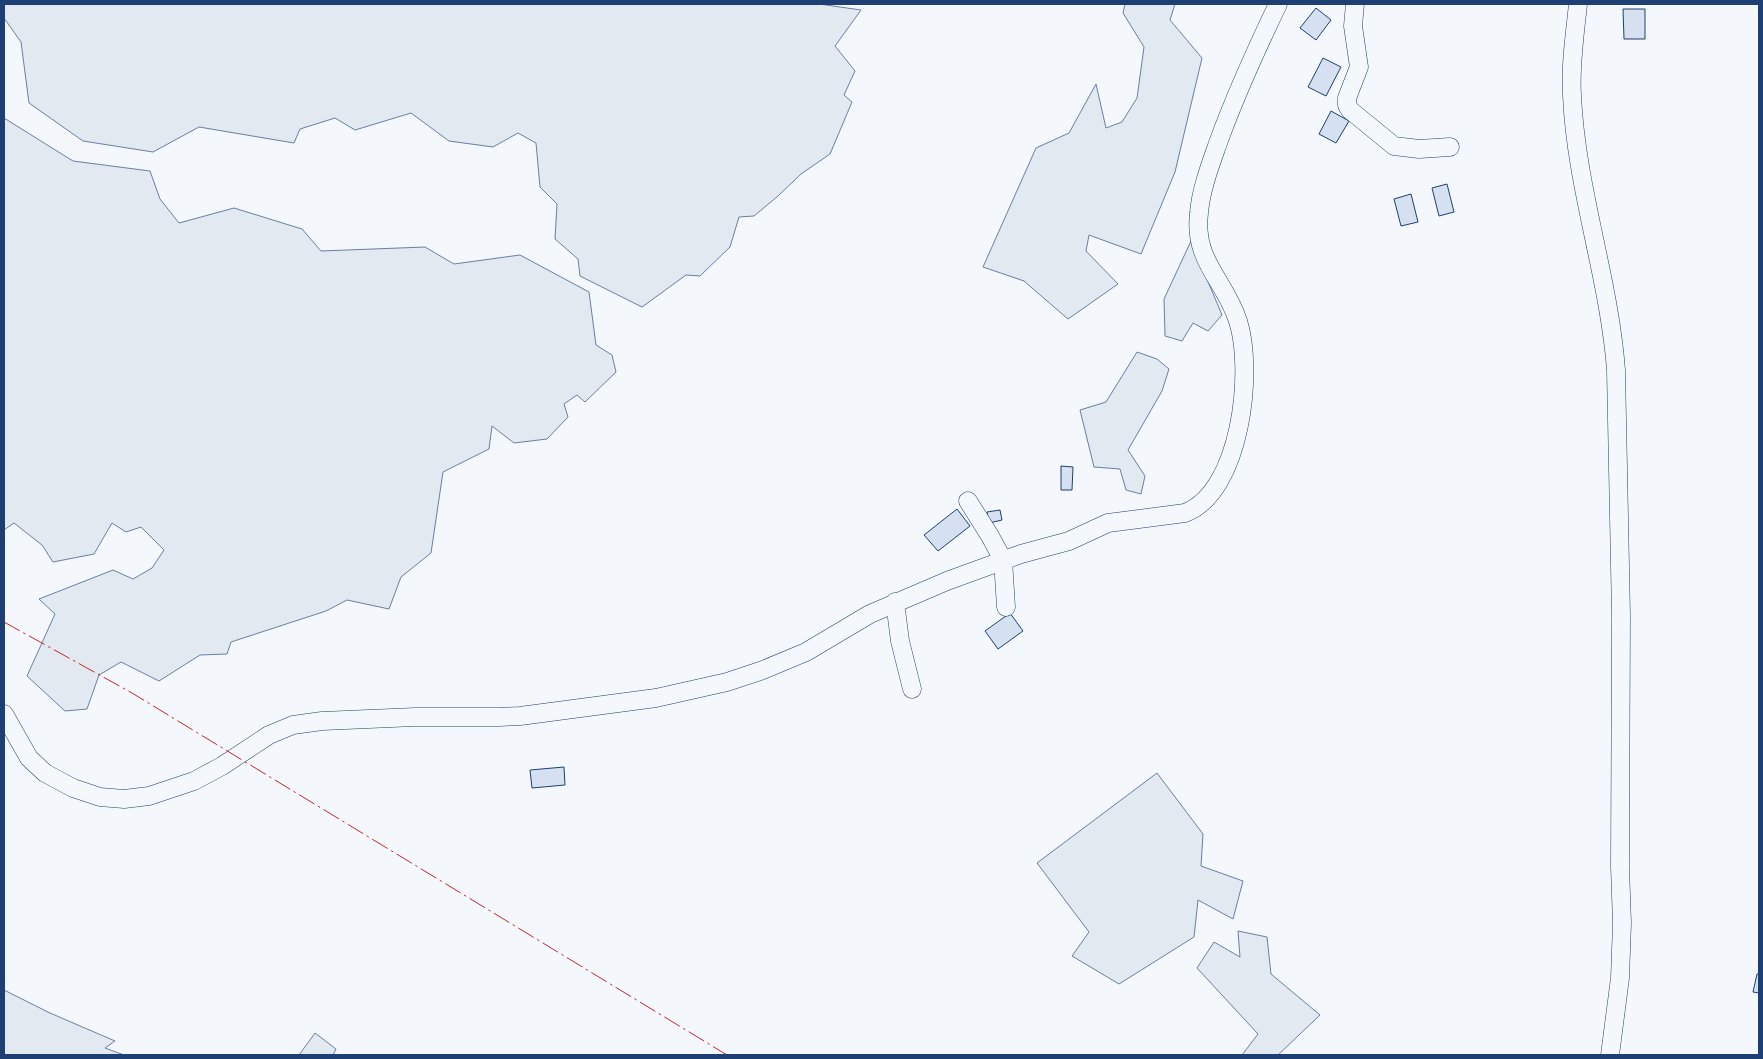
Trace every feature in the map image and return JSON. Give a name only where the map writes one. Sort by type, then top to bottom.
[{"type":"street","points":[[4,714],[29,758],[45,773],[74,788],[100,797],[112,799],[137,798],[164,792],[208,774],[257,742],[293,725],[415,717],[520,716],[656,698],[728,682],[806,652],[870,614],[895,602],[1003,560],[1069,541],[1108,524],[1185,513],[1195,509],[1210,496],[1226,466],[1238,432],[1244,401],[1244,363],[1241,333],[1235,312],[1202,250],[1199,237],[1199,213],[1206,181],[1224,126],[1250,63],[1278,4]]},
{"type":"street","points":[[1355,4],[1353,26],[1359,67],[1347,98],[1347,105],[1350,110],[1394,146],[1419,150],[1450,147]]},
{"type":"street","points":[[1578,4],[1572,96],[1584,184],[1614,343],[1616,370],[1621,615],[1620,867],[1622,923],[1620,978],[1610,1055]]},
{"type":"street","points":[[968,501],[1003,560],[1006,607]]},
{"type":"street","points":[[895,602],[900,641],[912,688]]},
{"type":"shaded area","points":[[4,4],[819,4],[861,10],[835,46],[855,71],[844,95],[852,102],[830,154],[801,174],[754,216],[739,217],[730,247],[700,276],[686,275],[642,307],[580,276],[578,259],[555,239],[557,204],[540,187],[536,143],[518,133],[493,147],[449,141],[411,113],[355,130],[335,118],[300,129],[294,143],[199,127],[153,152],[83,141],[29,103],[21,42],[4,18]]},
{"type":"shaded area","points":[[1125,4],[1175,4],[1170,20],[1202,58],[1175,172],[1141,254],[1089,235],[1086,251],[1118,284],[1068,319],[1024,281],[983,267],[1036,148],[1069,133],[1096,84],[1106,128],[1122,122],[1137,98],[1144,47],[1123,13]]},
{"type":"shaded area","points":[[4,118],[73,161],[150,171],[160,199],[179,223],[234,208],[302,229],[321,251],[425,247],[454,264],[520,255],[589,292],[596,345],[612,355],[616,372],[585,402],[577,395],[564,404],[568,417],[547,439],[514,443],[492,426],[489,449],[443,472],[431,553],[401,577],[389,609],[347,600],[326,611],[231,642],[227,654],[200,655],[159,681],[121,662],[99,675],[87,709],[65,711],[27,676],[55,614],[39,599],[113,570],[133,579],[152,568],[164,550],[141,527],[126,532],[112,523],[94,554],[53,562],[42,545],[14,523],[4,530]]},
{"type":"shaded area","points":[[1191,241],[1222,315],[1208,331],[1193,323],[1182,341],[1165,336],[1164,299]]},
{"type":"shaded area","points":[[1137,352],[1157,359],[1169,369],[1162,391],[1128,450],[1145,476],[1141,494],[1126,490],[1120,469],[1094,467],[1080,410],[1106,402]]},
{"type":"shaded area","points":[[1157,773],[1203,834],[1201,866],[1243,881],[1233,919],[1198,900],[1194,937],[1119,984],[1072,956],[1089,932],[1037,863]]},
{"type":"shaded area","points":[[1238,931],[1267,937],[1271,974],[1320,1015],[1278,1055],[1242,1055],[1258,1034],[1197,968],[1214,942],[1240,957]]},
{"type":"shaded area","points":[[4,990],[50,1013],[115,1041],[105,1048],[124,1055],[4,1055]]},
{"type":"shaded area","points":[[315,1033],[336,1049],[333,1055],[299,1055]]},
{"type":"building","points":[[1316,8],[1331,20],[1316,40],[1300,28]]},
{"type":"building","points":[[1623,9],[1645,9],[1645,39],[1624,39]]},
{"type":"building","points":[[1323,58],[1341,67],[1326,96],[1308,87]]},
{"type":"building","points":[[1331,111],[1349,121],[1336,143],[1319,134]]},
{"type":"building","points":[[1447,184],[1454,212],[1439,216],[1432,188]]},
{"type":"building","points":[[1411,194],[1418,222],[1401,226],[1394,199]]},
{"type":"building","points":[[1061,466],[1073,467],[1072,490],[1061,490]]},
{"type":"building","points":[[957,509],[970,526],[938,551],[924,535]]},
{"type":"building","points":[[1000,510],[1002,520],[989,523],[987,512]]},
{"type":"building","points":[[1010,613],[1023,631],[998,649],[985,631]]},
{"type":"building","points":[[564,767],[565,785],[532,788],[530,770]]},
{"type":"building","points":[[1757,974],[1759,974],[1759,993],[1753,992]]},
{"type":"power","points":[[4,622],[132,693],[727,1055]]}]
